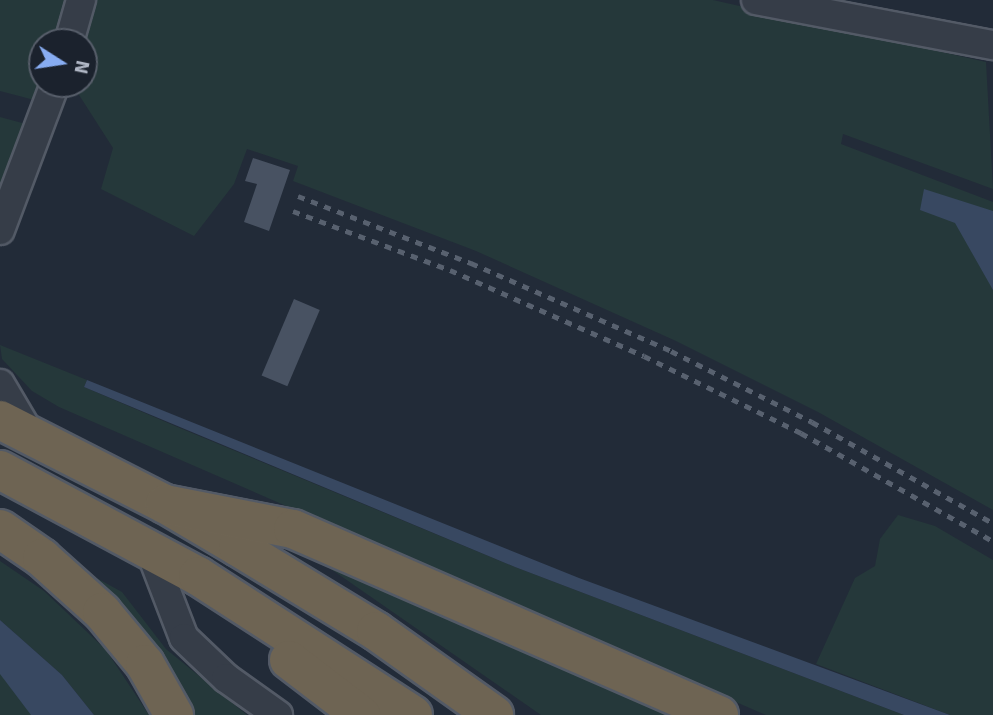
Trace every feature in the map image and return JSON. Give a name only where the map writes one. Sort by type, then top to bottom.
[{"type":"highway","points":[[14,426],[165,504],[376,631],[494,715]]},
{"type":"highway","points":[[0,470],[149,547],[198,576],[413,715]]},
{"type":"highway","points":[[165,504],[293,529],[719,715]]},
{"type":"highway","points":[[0,529],[42,558],[102,612],[145,664],[174,715]]},
{"type":"highway","points":[[198,576],[259,641],[361,715]]},
{"type":"street","points":[[73,28],[81,0]]},
{"type":"street","points":[[756,0],[993,45]]},
{"type":"street","points":[[0,230],[50,98]]},
{"type":"street","points":[[0,384],[14,426]]},
{"type":"street","points":[[149,547],[184,639],[226,678],[278,715]]},
{"type":"shaded area","points":[[0,0],[71,0],[64,28],[28,28],[28,98],[42,98],[42,102],[0,91]]},
{"type":"shaded area","points":[[90,0],[713,0],[986,62],[993,189],[843,134],[841,144],[993,202],[993,510],[818,412],[676,341],[476,251],[293,181],[298,166],[247,149],[234,184],[194,236],[101,189],[113,148],[81,98],[98,98],[98,28],[81,28]]},
{"type":"shaded area","points":[[0,117],[26,124],[0,200]]},
{"type":"shaded area","points":[[0,345],[87,380],[84,387],[515,567],[904,715],[766,715],[59,407],[32,391],[2,359]]},
{"type":"shaded area","points":[[898,515],[935,526],[993,560],[993,715],[950,715],[816,664],[855,578],[875,566],[880,539]]},
{"type":"shaded area","points":[[315,558],[533,656],[668,715],[541,715]]},
{"type":"shaded area","points":[[0,561],[44,591],[106,650],[149,715],[94,715],[62,675],[0,620]]},
{"type":"shaded area","points":[[73,565],[122,592],[166,649],[247,715],[193,715],[170,669],[135,621]]},
{"type":"shaded area","points":[[0,638],[59,715],[0,715]]},
{"type":"water","points":[[924,189],[993,211],[993,290],[955,223],[920,210]]},
{"type":"water","points":[[87,380],[579,578],[950,715],[904,715],[515,567],[84,387]]},
{"type":"water","points":[[0,620],[62,675],[94,715],[31,715],[0,674]]},
{"type":"building","points":[[253,158],[290,170],[269,231],[244,222],[257,184],[245,181]]},
{"type":"building","points":[[294,299],[320,310],[287,386],[262,375]]},
{"type":"railway","points":[[298,196],[471,263],[671,351],[812,422],[993,523]]},
{"type":"railway","points":[[293,211],[450,270],[644,356],[801,433],[993,541]]}]
